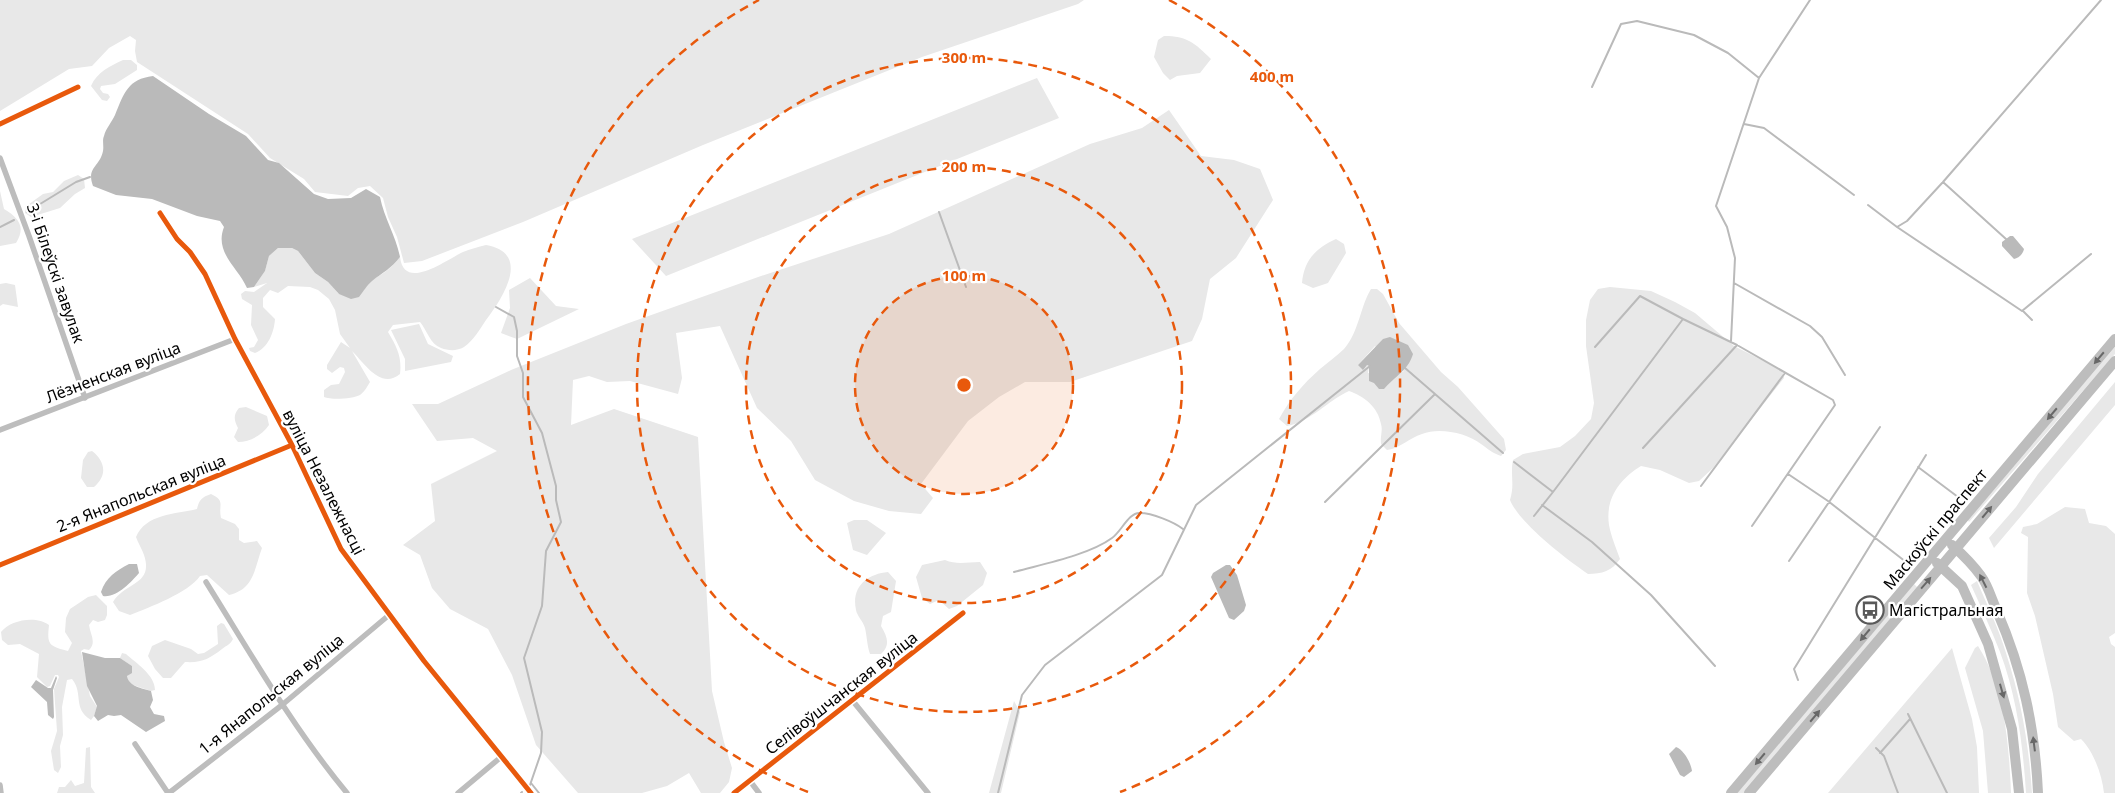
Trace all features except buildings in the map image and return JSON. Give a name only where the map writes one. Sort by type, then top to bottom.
[{"type":"main road","name":"Маскоўскі праспект","points":[[1732,793],[2115,339]]},
{"type":"main road","name":"Маскоўскі праспект","points":[[1749,793],[2115,362]]},
{"type":"main road","points":[[1946,540],[1982,576],[2006,631],[2020,672],[2031,723],[2037,764],[2038,793]]},
{"type":"main road","points":[[1931,558],[1962,586],[1988,644],[2012,729],[2019,793]]},
{"type":"street","points":[[0,124],[78,87]]},
{"type":"street","name":"3-і Білеўскі завулак","points":[[0,158],[85,398]]},
{"type":"street","name":"вуліца Незалежнасці","points":[[160,213],[177,239],[190,252],[206,274],[235,340],[292,445],[341,549],[389,615],[531,793]]},
{"type":"street","name":"Лёзненская вуліца","points":[[0,430],[235,340]]},
{"type":"street","name":"2-я Янапольская вуліца","points":[[0,564],[292,445]]},
{"type":"street","points":[[206,582],[282,705],[324,766],[347,793]]},
{"type":"street","name":"Селівоўшчанская вуліца","points":[[734,793],[963,613]]},
{"type":"street","name":"1-я Янапольская вуліца","points":[[168,793],[282,705],[389,615]]},
{"type":"street","points":[[852,700],[928,793]]},
{"type":"street","points":[[135,744],[168,793]]},
{"type":"street","points":[[458,793],[501,757]]},
{"type":"street","points":[[750,781],[759,793]]},
{"type":"street","points":[[0,785],[1,793]]},
{"type":"shaded area","points":[[0,0],[1084,0],[1078,4],[922,57],[703,145],[523,222],[422,261],[404,263],[383,198],[370,186],[358,188],[348,196],[315,192],[304,179],[270,158],[248,134],[137,62],[136,40],[130,36],[109,48],[92,66],[69,69],[0,111]]},
{"type":"shaded area","points":[[1164,36],[1179,37],[1190,41],[1211,59],[1200,73],[1177,76],[1170,80],[1163,73],[1154,57],[1158,40]]},
{"type":"shaded area","points":[[123,60],[131,60],[137,65],[137,70],[115,84],[101,86],[100,89],[103,93],[108,94],[110,97],[107,101],[102,100],[91,86],[104,70]]},
{"type":"shaded area","points":[[153,76],[209,114],[246,136],[268,160],[279,163],[314,194],[328,199],[351,198],[366,189],[380,197],[400,257],[370,283],[359,297],[351,299],[339,294],[328,282],[315,273],[298,251],[292,248],[278,248],[269,256],[265,271],[254,287],[247,288],[228,259],[222,245],[224,227],[220,221],[197,216],[152,199],[116,195],[93,186],[91,180],[92,171],[101,156],[105,133],[114,118],[124,94],[138,80]]},
{"type":"shaded area","points":[[1037,78],[1059,118],[666,276],[632,239]]},
{"type":"shaded area","points":[[1169,110],[1201,156],[1234,160],[1260,169],[1273,200],[1236,258],[1210,279],[1202,319],[1192,341],[1070,382],[1025,382],[999,397],[968,421],[921,484],[933,498],[921,514],[889,511],[854,501],[815,480],[791,441],[757,408],[720,326],[676,333],[682,378],[678,394],[630,381],[607,382],[589,376],[573,380],[571,425],[614,409],[698,437],[712,691],[732,768],[729,782],[720,793],[701,793],[689,773],[667,786],[642,793],[578,793],[536,745],[512,675],[488,629],[450,609],[432,588],[420,555],[403,545],[435,521],[431,484],[497,451],[473,438],[437,441],[412,404],[438,404],[511,370],[626,324],[761,276],[889,234],[1090,144],[1142,128]]},
{"type":"shaded area","points":[[78,175],[84,179],[85,188],[75,194],[60,208],[31,217],[25,213],[25,207],[43,194],[53,192],[64,181]]},
{"type":"shaded area","points":[[0,191],[4,209],[17,219],[21,228],[16,243],[0,246]]},
{"type":"shaded area","points":[[2013,236],[2024,249],[2018,258],[2014,259],[2002,246],[2002,242]]},
{"type":"shaded area","points":[[1336,239],[1344,244],[1346,253],[1328,283],[1313,288],[1302,283],[1308,261],[1323,246]]},
{"type":"shaded area","points":[[486,245],[500,250],[508,257],[511,266],[510,277],[500,300],[473,338],[461,348],[447,350],[437,346],[431,340],[420,322],[393,325],[388,332],[398,352],[400,374],[393,378],[386,379],[380,377],[368,368],[352,351],[370,382],[360,395],[342,399],[324,397],[324,390],[331,385],[339,384],[345,372],[344,368],[340,367],[332,373],[327,369],[327,365],[341,342],[350,348],[340,334],[335,310],[329,299],[318,290],[310,287],[288,286],[278,293],[270,290],[263,298],[263,307],[275,319],[272,335],[260,351],[255,353],[250,351],[249,348],[254,347],[258,340],[251,325],[252,305],[242,299],[241,294],[245,291],[254,292],[267,283],[254,287],[265,271],[269,256],[278,248],[292,248],[298,251],[315,273],[328,282],[339,294],[380,276],[400,257],[403,267],[409,272],[417,273],[427,271],[463,252]]},
{"type":"shaded area","points":[[530,278],[556,306],[579,309],[517,339],[501,333],[510,308],[509,290]]},
{"type":"shaded area","points":[[0,284],[15,285],[18,307],[3,304],[0,306]]},
{"type":"shaded area","points":[[1610,287],[1651,291],[1675,302],[1695,313],[1734,346],[1782,370],[1784,378],[1713,468],[1699,481],[1689,483],[1660,470],[1641,466],[1621,483],[1612,498],[1608,515],[1611,533],[1620,559],[1606,571],[1588,574],[1544,540],[1523,520],[1515,509],[1510,500],[1512,466],[1513,460],[1523,454],[1560,447],[1575,436],[1591,419],[1594,403],[1586,346],[1586,320],[1590,300],[1598,289]]},
{"type":"shaded area","points":[[1371,289],[1377,289],[1383,294],[1399,323],[1441,372],[1458,387],[1504,439],[1506,450],[1501,456],[1475,440],[1461,434],[1444,431],[1422,434],[1387,450],[1381,444],[1382,426],[1374,407],[1365,399],[1349,391],[1304,420],[1287,426],[1279,419],[1302,386],[1344,349],[1353,335]],"holes":[[[1375,346],[1404,371],[1393,378],[1368,373],[1369,366],[1358,365]]]},
{"type":"shaded area","points":[[419,324],[428,344],[453,356],[451,362],[405,371],[405,359],[391,330]]},
{"type":"shaded area","points":[[1390,337],[1408,345],[1413,354],[1405,369],[1384,389],[1379,389],[1374,383],[1369,381],[1369,366],[1367,365],[1363,370],[1358,365],[1383,339]]},
{"type":"shaded area","points":[[2115,347],[2115,354],[1969,522],[1967,519]]},
{"type":"shaded area","points":[[2115,382],[2115,405],[1994,548],[1989,538],[2016,507],[2038,474]]},
{"type":"shaded area","points":[[246,407],[267,416],[269,425],[255,437],[247,441],[238,442],[234,437],[238,428],[235,415],[239,408]]},
{"type":"shaded area","points":[[92,451],[100,459],[103,473],[94,487],[87,487],[81,478],[83,460],[88,452]]},
{"type":"shaded area","points":[[211,494],[220,501],[221,518],[235,524],[239,529],[239,540],[244,543],[257,541],[262,548],[252,578],[244,588],[229,595],[207,575],[200,576],[178,594],[158,604],[130,615],[119,611],[113,602],[124,590],[142,578],[145,572],[144,555],[136,537],[140,529],[162,516],[197,509],[201,499]]},
{"type":"shaded area","points":[[2065,507],[2085,509],[2089,523],[2106,526],[2115,534],[2115,633],[2109,637],[2111,644],[2115,647],[2115,793],[2104,793],[2097,764],[2086,744],[2081,739],[2074,741],[2058,727],[2053,694],[2035,616],[2027,593],[2028,537],[2021,533],[2023,527],[2037,524]]},
{"type":"shaded area","points":[[854,520],[867,520],[886,533],[867,555],[853,550],[847,523]]},
{"type":"shaded area","points":[[945,560],[958,563],[980,562],[987,573],[983,585],[957,606],[949,609],[939,600],[930,604],[922,598],[916,577],[922,565]]},
{"type":"shaded area","points":[[129,564],[137,564],[139,573],[128,585],[118,592],[113,595],[103,596],[101,592],[109,578]]},
{"type":"shaded area","points":[[1226,565],[1230,565],[1237,575],[1246,605],[1244,611],[1234,620],[1229,618],[1211,577],[1213,573]]},
{"type":"shaded area","points":[[888,572],[896,581],[891,612],[883,616],[881,626],[887,644],[881,654],[870,654],[865,628],[856,610],[856,595],[858,588],[867,579],[880,573]]},
{"type":"shaded area","points":[[1977,581],[2000,635],[2016,688],[2029,757],[2032,793],[2026,793],[2023,757],[2011,686],[2000,652],[1971,585]]},
{"type":"shaded area","points":[[1914,584],[1918,588],[1745,793],[1737,793]]},
{"type":"shaded area","points":[[96,595],[107,606],[107,615],[105,620],[98,622],[93,620],[89,625],[93,644],[89,650],[84,649],[81,651],[90,696],[97,707],[91,720],[82,711],[72,679],[67,680],[62,707],[61,767],[58,773],[54,770],[51,751],[57,731],[54,689],[59,677],[55,675],[50,686],[47,687],[37,677],[39,654],[20,644],[8,645],[2,640],[1,632],[10,624],[24,620],[37,620],[49,625],[48,636],[53,646],[68,651],[72,643],[65,632],[66,618],[70,609],[88,597]]},
{"type":"shaded area","points":[[221,623],[224,624],[233,639],[230,644],[209,658],[201,661],[185,662],[171,678],[163,678],[155,669],[148,656],[152,646],[165,640],[191,649],[198,654],[204,653],[218,644],[217,626]]},
{"type":"shaded area","points":[[1978,646],[1987,662],[2000,698],[2007,736],[2011,793],[1988,793],[1983,731],[1965,668],[1975,648]]},
{"type":"shaded area","points":[[1952,648],[1972,719],[1977,747],[1979,793],[1828,793]]},
{"type":"shaded area","points":[[82,652],[105,658],[120,658],[132,666],[132,673],[127,676],[128,680],[136,686],[151,691],[153,700],[150,707],[154,714],[164,716],[165,721],[146,732],[121,715],[108,715],[98,721],[94,716],[97,706],[87,686]]},
{"type":"shaded area","points":[[122,653],[140,665],[152,679],[155,690],[151,691],[130,684],[127,677],[132,666],[120,658]]},
{"type":"shaded area","points":[[56,676],[53,690],[53,719],[48,715],[47,702],[31,687],[36,680],[51,688]]},
{"type":"shaded area","points":[[1014,701],[1020,712],[1001,793],[989,793]]},
{"type":"shaded area","points":[[90,747],[91,787],[95,793],[57,793],[59,787],[65,787],[71,780],[75,786],[84,783],[86,748]]},
{"type":"shaded area","points":[[1676,747],[1689,761],[1692,771],[1684,777],[1680,775],[1669,754]]},
{"type":"waterway","points":[[1731,341],[1735,258],[1727,227],[1716,206],[1759,78],[1810,0]]},
{"type":"waterway","points":[[1897,227],[1907,221],[1943,182],[2101,0]]},
{"type":"waterway","points":[[1592,87],[1621,24],[1637,21],[1694,35],[1728,53],[1759,78]]},
{"type":"waterway","points":[[1744,124],[1764,128],[1854,195]]},
{"type":"waterway","points":[[27,212],[76,182],[90,177]]},
{"type":"waterway","points":[[1943,182],[2006,239]]},
{"type":"waterway","points":[[1868,205],[1897,227],[2022,311],[2091,254]]},
{"type":"waterway","points":[[939,212],[966,287]]},
{"type":"waterway","points":[[0,227],[14,220]]},
{"type":"waterway","points":[[1734,283],[1810,326],[1822,337],[1845,375]]},
{"type":"waterway","points":[[1595,347],[1640,296],[1683,319]]},
{"type":"waterway","points":[[496,307],[514,317],[517,331],[517,356],[523,373],[523,397],[542,433],[556,486],[556,500],[561,522],[546,551],[542,606],[524,658],[542,732],[541,753],[530,785]]},
{"type":"waterway","points":[[2023,311],[2032,320]]},
{"type":"waterway","points":[[1514,462],[1553,492],[1683,319],[1737,345],[1833,400],[1835,405],[1752,526]]},
{"type":"waterway","points":[[1643,448],[1737,345]]},
{"type":"waterway","points":[[998,793],[1022,695],[1045,665],[1162,575],[1196,505],[1370,366]]},
{"type":"waterway","points":[[1405,368],[1503,453]]},
{"type":"waterway","points":[[1701,486],[1785,373]]},
{"type":"waterway","points":[[1325,502],[1434,395]]},
{"type":"waterway","points":[[1789,561],[1880,427]]},
{"type":"waterway","points":[[1798,680],[1794,669],[1926,455]]},
{"type":"waterway","points":[[1918,467],[1958,497]]},
{"type":"waterway","points":[[1788,474],[1828,501],[1906,562]]},
{"type":"waterway","points":[[1534,516],[1553,492]]},
{"type":"waterway","points":[[1542,505],[1592,542],[1651,595],[1715,666]]},
{"type":"waterway","points":[[1014,572],[1065,558],[1102,544],[1112,538],[1136,514],[1145,513],[1157,516],[1183,529]]},
{"type":"waterway","points":[[1908,714],[1947,793]]},
{"type":"waterway","points":[[1880,753],[1910,719]]},
{"type":"waterway","points":[[1876,748],[1884,756],[1898,793]]},
{"type":"waterway","points":[[531,783],[539,793]]},
{"type":"cycle path","points":[[0,124],[78,87]]},
{"type":"cycle path","points":[[160,213],[177,239],[190,252],[205,274],[235,339],[292,445],[341,549],[424,661],[531,793]]},
{"type":"cycle path","points":[[0,565],[292,445]]},
{"type":"cycle path","points":[[734,793],[963,613]]},
{"type":"place","name":"Магістральная","points":[[1870,610]]}]
